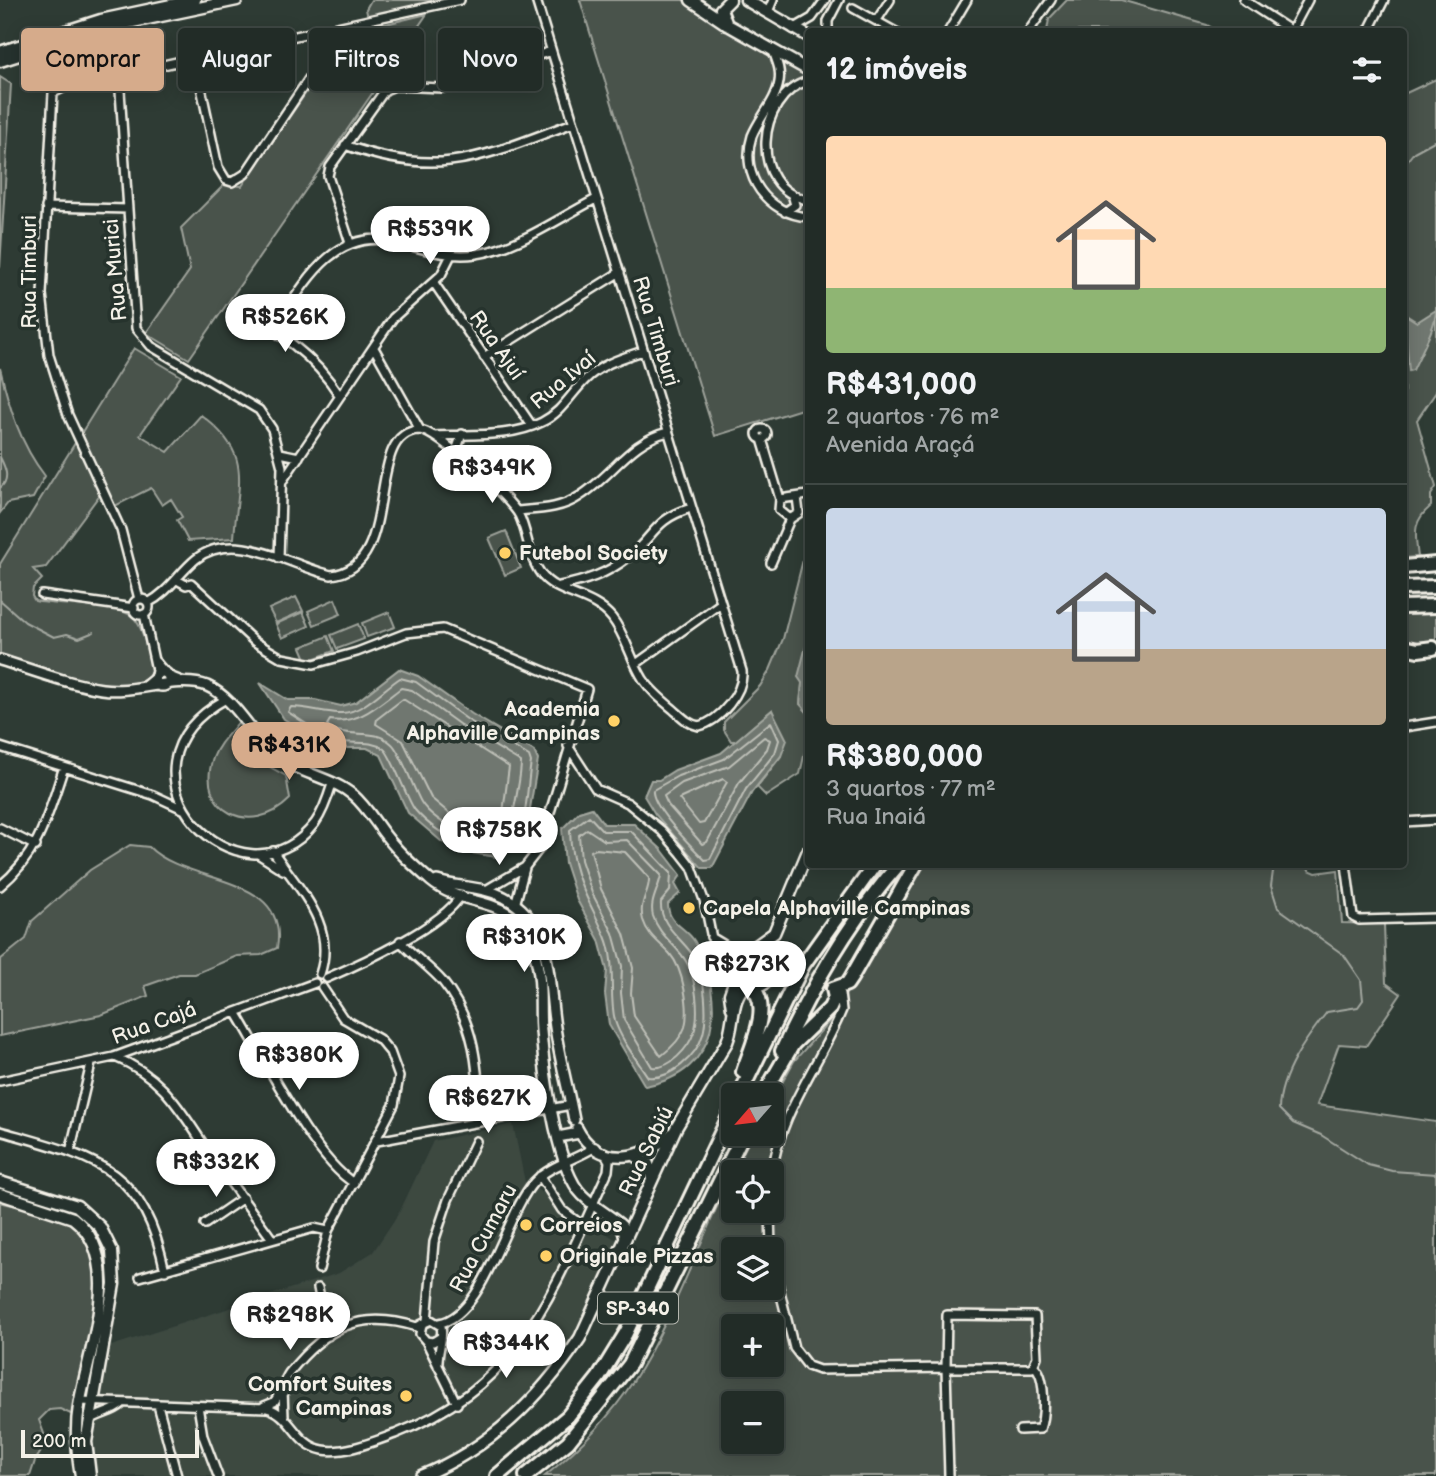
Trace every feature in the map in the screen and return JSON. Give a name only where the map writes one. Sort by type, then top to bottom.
[{"type":"highway","points":[[1407,566],[1436,564]]},
{"type":"highway","points":[[1407,588],[1436,587]]},
{"type":"highway","points":[[1407,607],[1436,606]]},
{"type":"highway","points":[[1407,648],[1435,648]]},
{"type":"highway","points":[[742,1083],[803,965],[872,868]]},
{"type":"highway","points":[[768,1083],[821,973],[858,915],[896,868]]},
{"type":"highway","points":[[770,1083],[793,1044],[834,1003],[830,987],[847,984],[914,868]]},
{"type":"highway","points":[[739,1083],[762,1003],[757,991],[748,985]]},
{"type":"highway","points":[[708,1164],[721,1131]]},
{"type":"highway","name":"SP-340","points":[[497,1476],[535,1447],[568,1416],[599,1377],[626,1333],[721,1135]]},
{"type":"highway","name":"SP-340","points":[[526,1476],[568,1442],[630,1364],[737,1146]]},
{"type":"main road","points":[[0,52],[101,20],[195,0]]},
{"type":"main road","points":[[0,61],[104,29],[237,0]]},
{"type":"main road","points":[[691,0],[728,25],[805,68]]},
{"type":"main road","points":[[728,25],[721,9],[730,0]]},
{"type":"main road","points":[[752,1],[805,35]]},
{"type":"main road","points":[[747,952],[762,952],[794,968],[779,970],[765,984],[748,985],[736,972],[739,960],[747,952],[774,933],[805,858]]},
{"type":"main road","points":[[762,952],[772,965],[771,976]]},
{"type":"main road","name":"Rua Sabiú","points":[[734,1019],[730,993],[736,972]]},
{"type":"main road","name":"Rua Sabiú","points":[[421,1476],[479,1446],[523,1411],[544,1388],[580,1338],[676,1128],[727,1042],[738,992],[748,985]]},
{"type":"main road","points":[[636,1156],[648,1164],[651,1183]]},
{"type":"main road","points":[[0,1182],[77,1206],[94,1221],[107,1238],[114,1260],[114,1284],[76,1435],[81,1476]]},
{"type":"main road","points":[[0,1194],[73,1218],[96,1243],[102,1269],[101,1290],[85,1401],[90,1476]]},
{"type":"main road","points":[[96,1243],[107,1238]]},
{"type":"street","name":"Rua Timburi","points":[[343,28],[460,0]]},
{"type":"street","name":"Rua Timburi","points":[[536,0],[742,671],[739,691],[714,720],[699,726],[687,721],[651,690],[636,664]]},
{"type":"street","points":[[768,12],[773,0]]},
{"type":"street","points":[[793,29],[812,18],[825,0]]},
{"type":"street","points":[[828,28],[828,21],[839,0]]},
{"type":"street","points":[[877,20],[890,0]]},
{"type":"street","points":[[950,28],[967,0]]},
{"type":"street","points":[[1031,28],[1051,0]]},
{"type":"street","points":[[1244,0],[1287,28]]},
{"type":"street","points":[[1294,28],[1308,0]]},
{"type":"street","points":[[1370,28],[1384,0]]},
{"type":"street","points":[[853,8],[890,28]]},
{"type":"street","points":[[773,50],[780,71],[779,86],[753,134],[750,152],[754,183],[763,197],[785,212],[805,216]]},
{"type":"street","points":[[350,243],[328,176],[330,167],[385,90],[395,86],[442,88],[551,51]]},
{"type":"street","points":[[202,91],[218,167],[226,180],[232,182],[245,174],[309,78]]},
{"type":"street","points":[[805,82],[789,89],[767,129],[766,138],[766,155],[779,184],[805,201]]},
{"type":"street","name":"Rua Timburi","points":[[57,91],[53,93],[42,294],[49,355],[68,415],[99,475],[121,530],[139,599]]},
{"type":"street","name":"Rua Murici","points":[[120,91],[135,317],[143,338],[259,410],[272,429],[280,453],[282,481],[279,558]]},
{"type":"street","points":[[345,145],[377,156],[438,164],[492,153],[573,123]]},
{"type":"street","points":[[753,134],[758,140],[766,138]]},
{"type":"street","points":[[750,152],[760,150],[766,155]]},
{"type":"street","points":[[785,212],[795,205],[792,194]]},
{"type":"street","points":[[274,330],[324,259],[350,243],[380,239],[451,256],[477,254],[508,245],[596,199]]},
{"type":"street","points":[[46,207],[128,209]]},
{"type":"street","points":[[282,481],[399,312],[434,282],[451,256]]},
{"type":"street","points":[[484,357],[620,272]]},
{"type":"street","name":"Rua Ajuí","points":[[434,282],[532,426]]},
{"type":"street","points":[[236,309],[274,330],[310,356],[340,396]]},
{"type":"street","points":[[374,348],[419,430]]},
{"type":"street","name":"Rua Ivaí","points":[[435,436],[532,426],[566,404],[597,370],[615,360],[643,351]]},
{"type":"street","points":[[148,603],[177,580],[197,558],[220,548],[235,547],[331,575],[341,574],[359,565],[371,546],[394,446],[410,432],[419,430],[435,436],[517,511],[542,576],[558,586],[590,598],[613,619],[636,664],[721,603]]},
{"type":"street","points":[[517,511],[549,509],[568,503],[593,486],[614,465],[649,438],[668,432]]},
{"type":"street","points":[[456,454],[462,434]]},
{"type":"street","points":[[762,439],[780,499],[779,510],[790,519]]},
{"type":"street","points":[[280,453],[299,457]]},
{"type":"street","points":[[780,499],[805,496]]},
{"type":"street","points":[[771,563],[790,519],[799,513],[797,497]]},
{"type":"street","points":[[558,586],[593,578],[627,558],[662,520],[691,508]]},
{"type":"street","points":[[186,570],[192,577],[191,583]]},
{"type":"street","points":[[590,598],[587,589],[593,578]]},
{"type":"street","points":[[177,580],[186,585],[191,583]]},
{"type":"street","points":[[191,583],[255,642],[282,658],[314,664],[406,633],[443,629],[587,689],[539,849],[525,867],[515,905],[507,912]]},
{"type":"street","points":[[42,595],[134,608],[144,614],[155,661],[155,677],[157,684],[163,686]]},
{"type":"street","points":[[134,608],[139,599],[148,603]]},
{"type":"street","points":[[144,614],[149,610],[148,603]]},
{"type":"street","points":[[0,660],[102,689],[136,690],[189,683]]},
{"type":"street","points":[[155,661],[167,675],[168,683],[163,686]]},
{"type":"street","points":[[136,690],[160,673],[209,687],[226,699],[270,750],[285,762],[353,795],[418,869],[438,886],[507,912],[524,931],[535,955],[542,995],[541,1033],[564,1163],[575,1185],[592,1206],[622,1226],[625,1238]]},
{"type":"street","points":[[226,699],[208,709],[183,740],[176,760],[177,797],[191,823],[208,838],[227,849],[258,854],[273,851],[296,840],[314,823],[332,784]]},
{"type":"street","points":[[1407,727],[1436,722]]},
{"type":"street","points":[[568,746],[596,789],[628,803],[662,831],[681,852],[691,867],[704,900],[714,948],[726,957],[736,972]]},
{"type":"street","points":[[0,747],[153,795],[183,809]]},
{"type":"street","points":[[0,886],[18,871],[36,846],[64,767]]},
{"type":"street","points":[[153,795],[177,797]]},
{"type":"street","points":[[1407,822],[1436,820]]},
{"type":"street","points":[[0,828],[36,846]]},
{"type":"street","points":[[273,851],[286,872],[304,891],[321,927],[324,976],[327,984],[318,985]]},
{"type":"street","points":[[258,854],[286,872]]},
{"type":"street","points":[[486,890],[525,867]]},
{"type":"street","points":[[1346,868],[1350,911],[1359,920],[1436,918]]},
{"type":"street","points":[[85,1401],[260,1407],[276,1410],[301,1440],[314,1448],[333,1451],[403,1430],[457,1404],[489,1378],[522,1343],[544,1307],[610,1165],[599,1149],[577,1127],[554,1021],[551,986],[542,942],[534,926],[515,905],[486,890],[446,884],[418,869]]},
{"type":"street","points":[[512,875],[520,881]]},
{"type":"street","points":[[324,976],[400,941],[448,913],[468,886]]},
{"type":"street","points":[[710,937],[731,950],[747,952]]},
{"type":"street","points":[[400,941],[443,981],[469,1028],[476,1052],[480,1122]]},
{"type":"street","points":[[726,957],[731,950]]},
{"type":"street","points":[[318,985],[343,1018],[379,1039],[396,1064],[398,1091],[377,1142],[328,1231],[318,1269]]},
{"type":"street","name":"Rua Cajá","points":[[0,1081],[91,1064],[318,985]]},
{"type":"street","points":[[773,1160],[787,1114],[842,1010],[840,994],[830,987]]},
{"type":"street","points":[[236,1012],[310,1133],[345,1177],[354,1183]]},
{"type":"street","points":[[137,1066],[136,1054],[140,1046]]},
{"type":"street","points":[[114,1057],[137,1066],[184,1111],[272,1239]]},
{"type":"street","points":[[70,1152],[91,1064]]},
{"type":"street","points":[[377,1142],[571,1105]]},
{"type":"street","points":[[558,1137],[577,1127]]},
{"type":"street","points":[[599,1149],[618,1157],[636,1156],[656,1147],[676,1128]]},
{"type":"street","points":[[383,1129],[400,1139]]},
{"type":"street","points":[[0,1131],[95,1161],[135,1194],[151,1218],[165,1271]]},
{"type":"street","points":[[457,1404],[424,1339],[431,1322],[428,1289],[441,1220],[475,1141]]},
{"type":"street","name":"Rua Cumaru","points":[[431,1322],[457,1316],[475,1294],[524,1195],[540,1177],[564,1163],[599,1149]]},
{"type":"street","points":[[540,1177],[562,1210],[582,1225]]},
{"type":"street","points":[[205,1224],[243,1198]]},
{"type":"street","points":[[606,1215],[623,1219],[639,1208]]},
{"type":"street","points":[[139,1277],[314,1228],[328,1231]]},
{"type":"street","points":[[318,1288],[328,1336]]},
{"type":"street","points":[[782,1300],[794,1348],[807,1366],[819,1370],[1028,1369],[1034,1366]]},
{"type":"street","points":[[949,1476],[946,1317],[951,1314],[1035,1316],[1034,1366],[1041,1374],[1043,1420],[1040,1429],[1020,1430]]},
{"type":"street","points":[[260,1407],[274,1402],[292,1370],[328,1336],[359,1319],[383,1318],[417,1327],[431,1322]]},
{"type":"street","points":[[398,1321],[424,1339],[436,1342],[441,1337]]},
{"type":"street","points":[[431,1322],[442,1330],[438,1345],[438,1366]]},
{"type":"street","points":[[283,1387],[285,1418]]},
{"type":"street","points":[[88,1423],[100,1414],[116,1410],[121,1404]]},
{"type":"street","points":[[158,1405],[177,1476]]},
{"type":"street","points":[[198,1406],[203,1436],[218,1476]]},
{"type":"shaded area","points":[[371,0],[447,0],[368,18],[366,9]]},
{"type":"shaded area","points":[[580,0],[694,0],[805,65],[805,408],[715,436]]},
{"type":"shaded area","points":[[1067,0],[1121,0],[1212,28],[1048,28],[1049,19]]},
{"type":"shaded area","points":[[427,14],[417,28],[369,28]]},
{"type":"shaded area","points":[[0,77],[11,84],[0,268]]},
{"type":"shaded area","points":[[1436,79],[1436,392],[1417,420],[1436,487],[1431,495],[1431,506],[1416,528],[1418,557],[1407,558],[1407,93]]},
{"type":"shaded area","points":[[309,88],[309,91],[374,91],[189,359],[146,333],[190,270],[181,228],[224,185],[242,186]]},
{"type":"shaded area","points":[[134,348],[181,376],[140,435],[168,452],[201,415],[229,442],[239,469],[239,483],[234,538],[188,541],[177,520],[182,517],[171,499],[162,505],[151,488],[113,507],[104,489],[46,567],[33,569],[42,579],[33,588],[32,596],[35,601],[115,610],[126,613],[137,622],[152,669],[148,678],[133,683],[115,684],[75,678],[0,656],[0,564]]},
{"type":"shaded area","points":[[0,368],[16,425],[45,476],[33,498],[8,503],[0,513]]},
{"type":"shaded area","name":"Futebol Society","points":[[506,531],[521,568],[505,575],[489,538]]},
{"type":"shaded area","points":[[805,552],[805,656],[800,704],[805,710],[805,752],[800,774],[766,796],[757,787],[781,756],[772,710],[736,741],[731,741],[724,730],[724,722],[760,686],[783,639]]},
{"type":"shaded area","points":[[296,597],[303,611],[276,623],[269,609]]},
{"type":"shaded area","points":[[335,599],[341,614],[314,625],[308,611]]},
{"type":"shaded area","points":[[303,612],[309,626],[282,638],[276,624]]},
{"type":"shaded area","points":[[389,612],[395,627],[367,637],[362,623]]},
{"type":"shaded area","points":[[1407,614],[1436,614],[1436,641],[1415,642],[1407,639]]},
{"type":"shaded area","points":[[358,624],[364,639],[337,649],[331,635]]},
{"type":"shaded area","points":[[328,636],[334,651],[307,661],[301,647]]},
{"type":"shaded area","points":[[238,723],[270,767],[286,776],[290,799],[275,811],[259,817],[230,813],[219,804],[212,792],[210,776],[213,758]]},
{"type":"shaded area","points":[[130,845],[149,847],[186,868],[252,893],[268,906],[277,924],[277,948],[261,955],[237,956],[195,974],[179,974],[145,986],[148,996],[101,1015],[0,1036],[0,960],[26,939],[32,921],[90,870]]},
{"type":"shaded area","points":[[922,868],[1308,868],[1316,873],[1338,870],[1342,923],[1384,924],[1386,983],[1401,994],[1366,1046],[1339,1044],[1317,1105],[1436,1122],[1436,1476],[545,1476],[592,1433],[632,1383],[665,1323],[721,1199],[721,1223],[784,1223],[784,1160],[739,1160],[747,1146],[784,1146],[782,1083],[794,1061],[829,1022]]},
{"type":"shaded area","points":[[513,1124],[525,1182],[623,1244],[571,1351],[523,1411],[479,1446],[416,1476],[91,1476],[86,1442],[108,1347],[339,1273],[373,1252],[400,1211],[433,1141]]},
{"type":"shaded area","points":[[0,1202],[46,1214],[72,1225],[86,1240],[93,1262],[93,1314],[73,1415],[60,1409],[49,1410],[39,1420],[47,1442],[35,1461],[30,1476],[0,1476]]},
{"type":"water","points":[[1436,310],[1428,340],[1413,370],[1409,371],[1407,316],[1417,322]]},
{"type":"water","points":[[805,650],[805,710],[800,704],[802,683],[798,677]]},
{"type":"water","points":[[399,669],[418,676],[472,714],[534,751],[538,760],[526,833],[511,849],[496,857],[466,852],[442,842],[408,813],[381,755],[367,748],[332,748],[284,719],[260,683],[288,700],[315,700],[341,706],[356,702]]},
{"type":"water","points":[[772,710],[787,740],[781,756],[752,792],[712,868],[702,868],[655,814],[644,796],[651,780],[659,780],[675,770],[721,753]]},
{"type":"water","points":[[592,808],[604,824],[634,824],[661,849],[681,875],[675,884],[680,893],[668,904],[669,911],[674,921],[695,942],[711,988],[713,1010],[710,1031],[702,1050],[689,1066],[670,1078],[645,1086],[609,1025],[605,994],[607,970],[599,940],[577,900],[565,863],[562,829],[579,812]]},
{"type":"waterway","points":[[1407,161],[1414,152],[1436,140]]},
{"type":"waterway","points":[[0,457],[6,477],[0,488]]},
{"type":"waterway","points":[[0,600],[25,622],[54,637],[67,634],[79,638],[94,632]]},
{"type":"waterway","points":[[1273,868],[1271,886],[1278,908],[1344,955],[1361,980],[1363,1000],[1358,1007],[1327,1012],[1289,1070],[1280,1096],[1279,1109],[1293,1123],[1321,1135],[1368,1165],[1392,1171],[1436,1174]]},
{"type":"tunnel","points":[[795,969],[827,985]]},
{"type":"place","name":"Futebol Society","points":[[505,553]]},
{"type":"place","name":"Academia Alphaville Campinas","points":[[614,721]]},
{"type":"place","name":"Capela Alphaville Campinas","points":[[689,908]]},
{"type":"place","name":"Correios","points":[[526,1225]]},
{"type":"place","name":"Originale Pizzas","points":[[546,1256]]},
{"type":"place","name":"Comfort Suites Campinas","points":[[406,1396]]}]
